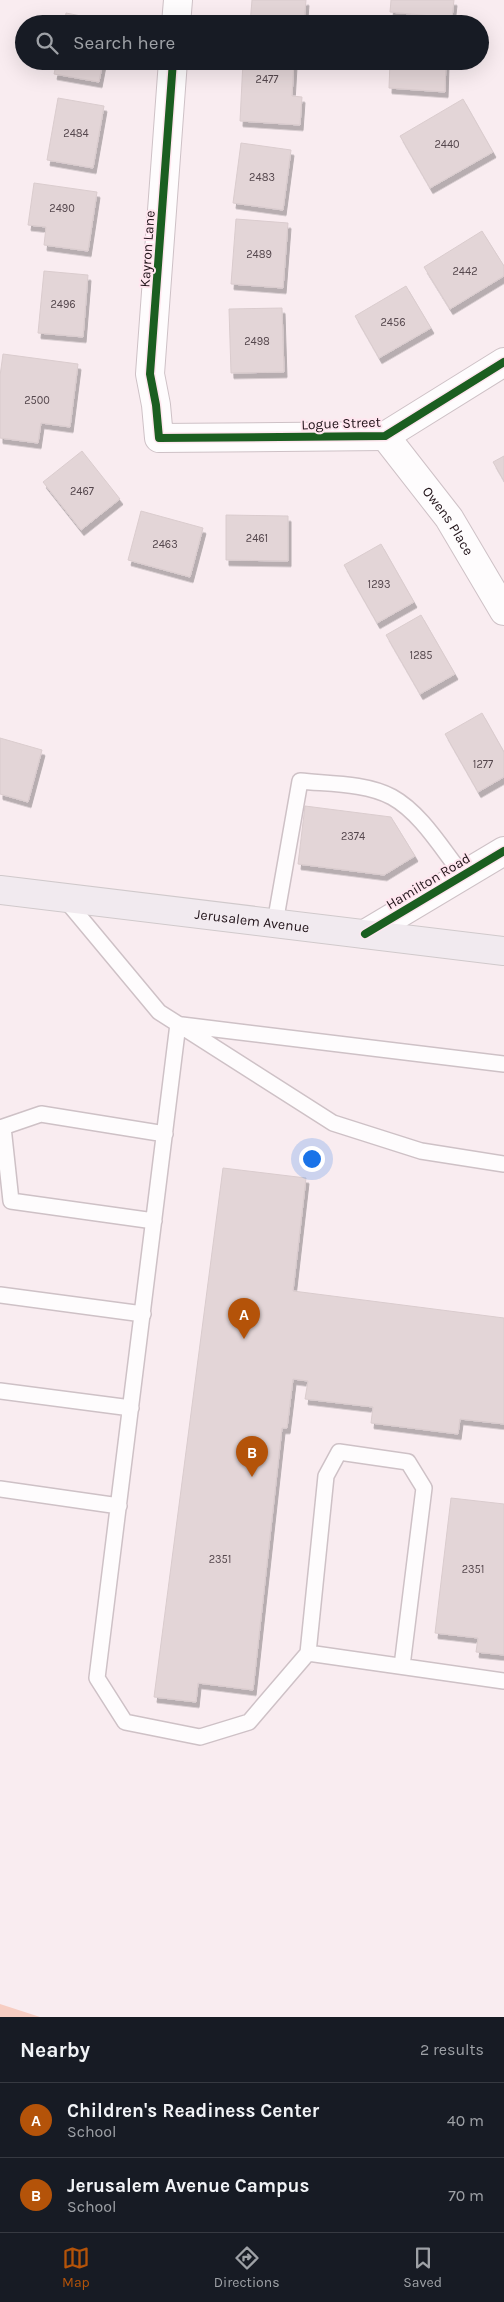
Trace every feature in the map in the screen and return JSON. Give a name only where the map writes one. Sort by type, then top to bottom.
[{"type":"main road","name":"Jerusalem Avenue","points":[[0,890],[504,951]]},
{"type":"street","points":[[177,15],[178,0]]},
{"type":"street","name":"Kayron Lane","points":[[159,438],[156,405],[150,374],[172,70]]},
{"type":"street","name":"Logue Street","points":[[159,438],[385,436],[504,362]]},
{"type":"street","name":"Owens Place","points":[[385,436],[449,518],[504,611]]},
{"type":"street","name":"Hamilton Road","points":[[365,934],[462,874],[504,851]]},
{"type":"lane","points":[[275,923],[300,781],[367,789],[391,797],[412,811],[462,874]]},
{"type":"lane","points":[[63,898],[159,1012],[333,1122],[421,1151],[504,1164]]},
{"type":"lane","points":[[178,1024],[504,1064]]},
{"type":"lane","points":[[178,1024],[97,1678],[126,1722],[200,1737],[249,1722],[308,1653],[326,1476],[339,1452],[408,1462],[424,1488],[402,1666]]},
{"type":"lane","points":[[154,1221],[11,1201],[3,1126],[41,1114],[165,1134]]},
{"type":"lane","points":[[0,1295],[143,1314]]},
{"type":"lane","points":[[0,1391],[131,1408]]},
{"type":"lane","points":[[0,1489],[119,1506]]},
{"type":"lane","points":[[308,1653],[504,1681]]},
{"type":"shaded area","points":[[0,2004],[40,2017],[0,2017]]},
{"type":"building","points":[[252,0],[306,0],[305,15],[251,15]]},
{"type":"building","points":[[391,0],[454,0],[452,15],[421,15],[390,12]]},
{"type":"building","points":[[55,70],[101,70],[99,82],[54,74]]},
{"type":"building","points":[[243,70],[294,70],[292,96],[302,97],[300,125],[240,121]]},
{"type":"building","points":[[390,70],[446,70],[445,92],[389,88]]},
{"type":"building","points":[[58,98],[104,106],[93,168],[47,160]]},
{"type":"building","points":[[463,99],[493,152],[430,188],[400,136]]},
{"type":"building","points":[[241,143],[291,150],[283,210],[233,203]]},
{"type":"building","points":[[34,183],[97,192],[88,251],[44,245],[46,227],[28,225]]},
{"type":"building","points":[[236,219],[288,223],[283,288],[231,284]]},
{"type":"building","points":[[482,231],[504,266],[504,276],[450,309],[424,267]]},
{"type":"building","points":[[44,271],[88,275],[83,337],[38,333]]},
{"type":"building","points":[[406,286],[431,328],[379,358],[355,316]]},
{"type":"building","points":[[282,308],[284,372],[231,373],[229,309]]},
{"type":"building","points":[[3,354],[78,364],[70,427],[41,423],[38,443],[0,438],[0,376]]},
{"type":"building","points":[[82,451],[120,499],[81,530],[43,482]]},
{"type":"building","points":[[504,456],[504,481],[493,462]]},
{"type":"building","points":[[141,511],[203,528],[190,577],[128,560]]},
{"type":"building","points":[[226,515],[288,516],[288,561],[226,560]]},
{"type":"building","points":[[381,544],[414,602],[377,623],[344,565]]},
{"type":"building","points":[[421,615],[455,674],[420,694],[386,635]]},
{"type":"building","points":[[482,713],[504,752],[504,777],[478,792],[445,734]]},
{"type":"building","points":[[0,738],[42,750],[28,802],[0,794]]},
{"type":"building","points":[[305,806],[391,817],[415,856],[384,875],[298,864]]},
{"type":"building","points":[[223,1168],[306,1178],[293,1291],[504,1318],[504,1424],[460,1419],[458,1434],[371,1423],[373,1407],[305,1399],[308,1381],[293,1379],[287,1428],[282,1428],[253,1690],[198,1683],[196,1702],[154,1697]]},
{"type":"building","points":[[451,1498],[504,1504],[504,1655],[476,1652],[478,1638],[435,1633]]},
{"type":"cycle path","points":[[172,70],[150,374],[156,405],[159,438],[385,436],[504,362]]},
{"type":"cycle path","points":[[365,934],[504,851]]},
{"type":"place","name":"Children's Readiness Center","points":[[244,1339]]},
{"type":"place","name":"Jerusalem Avenue Campus","points":[[252,1477]]}]
